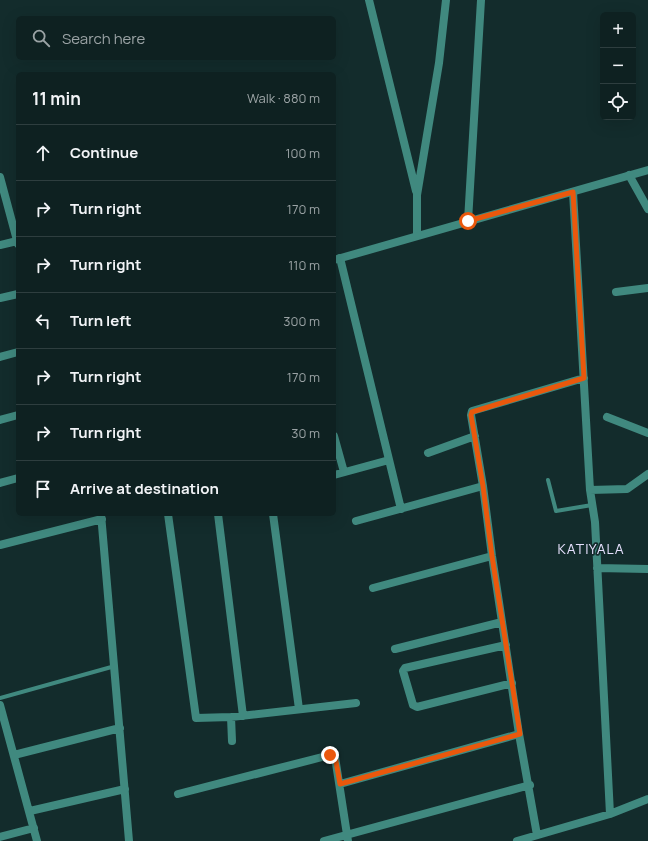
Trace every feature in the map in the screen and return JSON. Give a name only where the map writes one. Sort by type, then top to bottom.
[{"type":"street","points":[[369,0],[417,195]]},
{"type":"street","points":[[417,235],[417,195],[439,62],[446,0]]},
{"type":"street","points":[[468,221],[481,0]]},
{"type":"street","points":[[401,509],[337,259],[648,170]]},
{"type":"street","points":[[629,175],[648,209]]},
{"type":"street","points":[[0,177],[3,197],[16,237]]},
{"type":"street","points":[[573,192],[590,490],[595,522],[610,814]]},
{"type":"street","points":[[0,246],[16,243]]},
{"type":"street","points":[[616,292],[648,288]]},
{"type":"street","points":[[0,298],[16,294]]},
{"type":"street","points":[[0,357],[16,353]]},
{"type":"street","points":[[538,835],[502,622],[483,486],[471,415],[472,412],[584,378]]},
{"type":"street","points":[[0,420],[16,416]]},
{"type":"street","points":[[607,417],[648,433]]},
{"type":"street","points":[[428,453],[475,436]]},
{"type":"street","points":[[336,443],[344,472]]},
{"type":"street","points":[[336,474],[389,460]]},
{"type":"street","points":[[590,490],[627,489],[648,474]]},
{"type":"street","points":[[0,483],[16,479]]},
{"type":"street","points":[[356,521],[483,486]]},
{"type":"street","points":[[168,516],[194,714],[196,718],[243,716],[356,703]]},
{"type":"street","points":[[218,516],[243,716]]},
{"type":"street","points":[[273,516],[299,710]]},
{"type":"street","points":[[0,545],[101,517],[129,841]]},
{"type":"street","points":[[374,588],[492,556]]},
{"type":"street","points":[[597,568],[648,569]]},
{"type":"street","points":[[395,648],[502,622]]},
{"type":"street","points":[[506,645],[405,668],[403,671],[413,705],[417,707],[512,683]]},
{"type":"street","points":[[0,705],[37,841]]},
{"type":"street","points":[[231,717],[232,741]]},
{"type":"street","points":[[14,755],[120,728]]},
{"type":"street","points":[[340,784],[520,734]]},
{"type":"street","points":[[178,794],[330,755],[335,756],[348,838]]},
{"type":"street","points":[[324,841],[348,838],[530,785]]},
{"type":"street","points":[[30,811],[125,788]]},
{"type":"street","points":[[516,841],[610,814],[648,799]]},
{"type":"street","points":[[0,837],[34,828]]},
{"type":"lane","points":[[548,480],[556,511],[592,505]]},
{"type":"lane","points":[[0,698],[115,666]]},
{"type":"district","name":"KATIYALA","points":[[591,548]]},
{"type":"route","points":[[330,755],[335,756],[340,784],[520,734],[471,415],[472,412],[584,378],[573,192],[468,221]]}]
